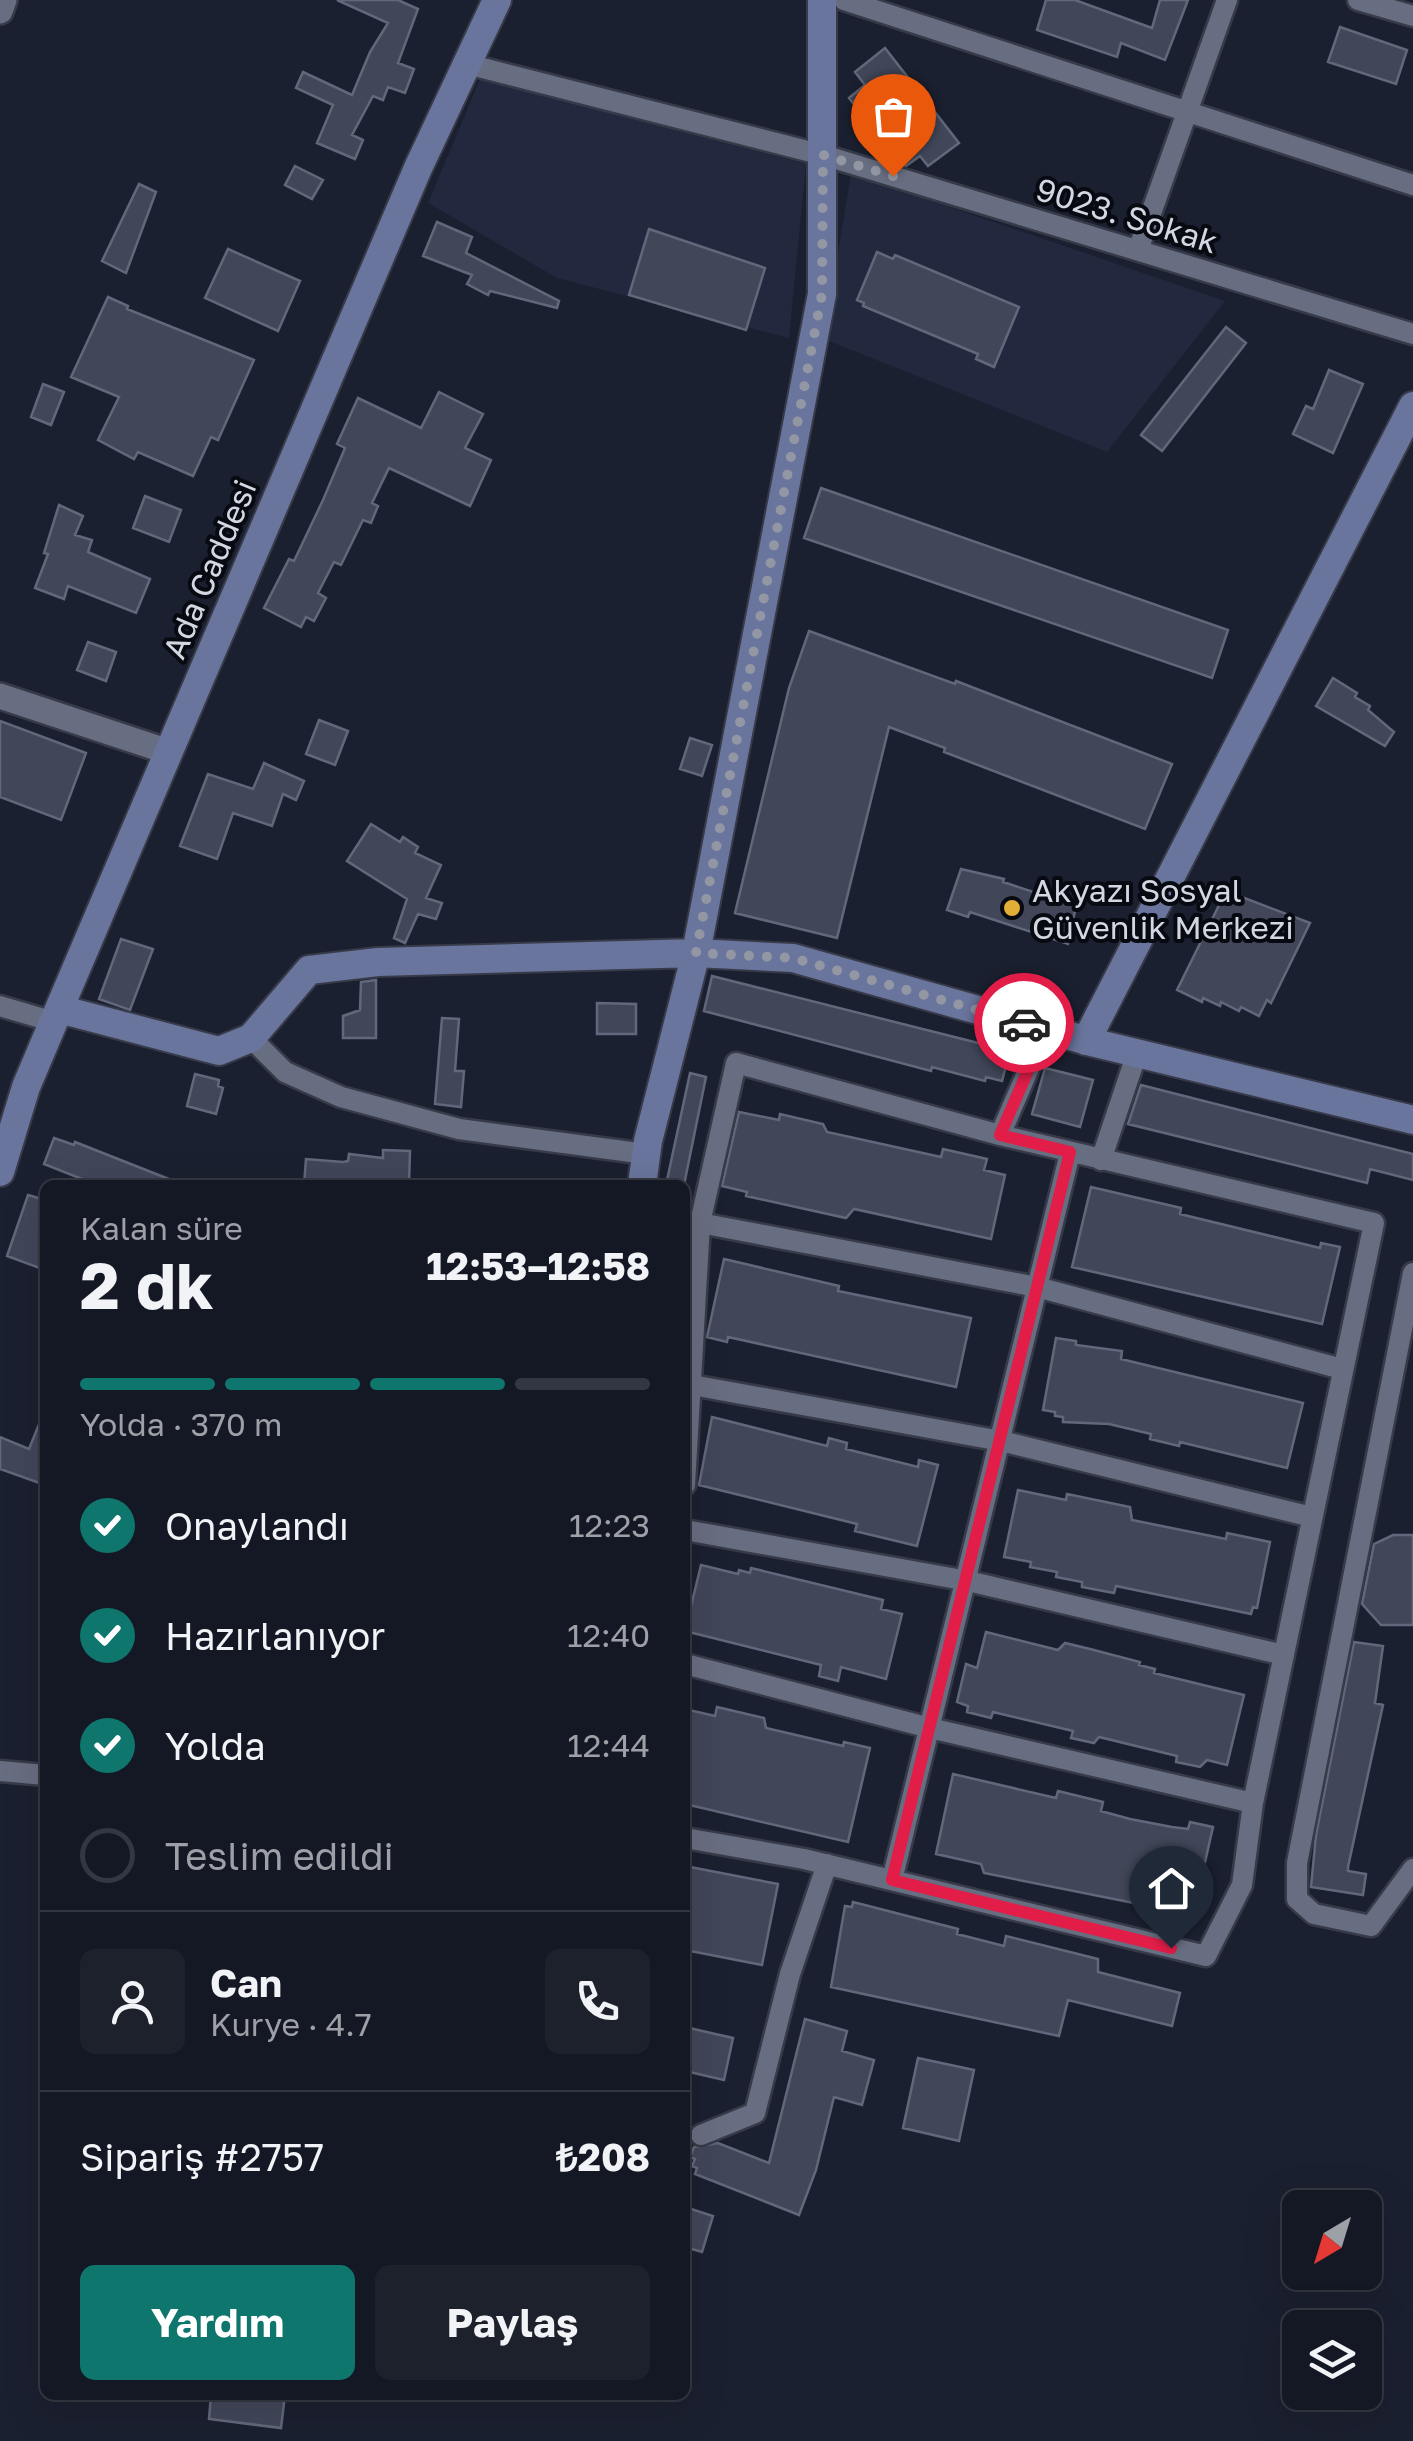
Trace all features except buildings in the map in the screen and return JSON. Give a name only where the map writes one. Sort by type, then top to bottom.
[{"type":"main road","name":"Ada Caddesi","points":[[0,1172],[26,1088],[57,1015],[418,168],[498,0]]},
{"type":"main road","points":[[643,1180],[696,953],[822,294],[822,0]]},
{"type":"main road","points":[[1086,1041],[1413,406]]},
{"type":"main road","points":[[57,1015],[219,1052],[250,1038],[309,970],[378,962],[696,953],[793,958],[1086,1041],[1413,1120]]},
{"type":"street","points":[[0,11],[4,0]]},
{"type":"street","points":[[844,0],[1413,185]]},
{"type":"street","points":[[1138,250],[1227,0]]},
{"type":"street","points":[[1358,0],[1413,16]]},
{"type":"street","name":"9023. Sokak","points":[[468,64],[823,155],[1413,334]]},
{"type":"street","points":[[0,696],[169,752]]},
{"type":"street","points":[[0,1006],[57,1015]]},
{"type":"street","points":[[1000,1135],[1046,1029]]},
{"type":"street","points":[[250,1038],[285,1072],[341,1097],[459,1129],[646,1154]]},
{"type":"street","points":[[1102,1160],[1137,1053]]},
{"type":"street","points":[[690,1414],[700,1222],[736,1063],[1000,1135],[1374,1222],[1253,1802],[1242,1885],[1206,1956],[827,1864],[690,1839]]},
{"type":"street","points":[[892,1880],[1070,1152]]},
{"type":"street","points":[[700,1222],[1038,1287],[1342,1369]]},
{"type":"street","points":[[1413,1272],[1297,1863],[1297,1899],[1314,1914],[1371,1926],[1413,1869]]},
{"type":"street","points":[[692,1386],[1001,1441],[1312,1517]]},
{"type":"street","points":[[690,1531],[968,1581],[1284,1656]]},
{"type":"street","points":[[690,1665],[930,1728],[1253,1802]]},
{"type":"street","points":[[0,1771],[40,1775]]},
{"type":"street","points":[[701,2135],[755,2113],[790,1974],[827,1864]]},
{"type":"shaded area","points":[[480,79],[806,164],[789,338],[557,278],[428,203]]},
{"type":"shaded area","points":[[851,173],[1225,301],[1107,452],[824,339]]},
{"type":"way so far","points":[[893,176],[823,155],[822,294],[696,953],[793,958],[1024,1023]]},
{"type":"place","name":"Akyazı Sosyal Güvenlik Merkezi","points":[[1012,908]]},
{"type":"route","points":[[1024,1023],[1046,1029],[1000,1135],[1070,1152],[892,1880],[1171,1948]]}]
